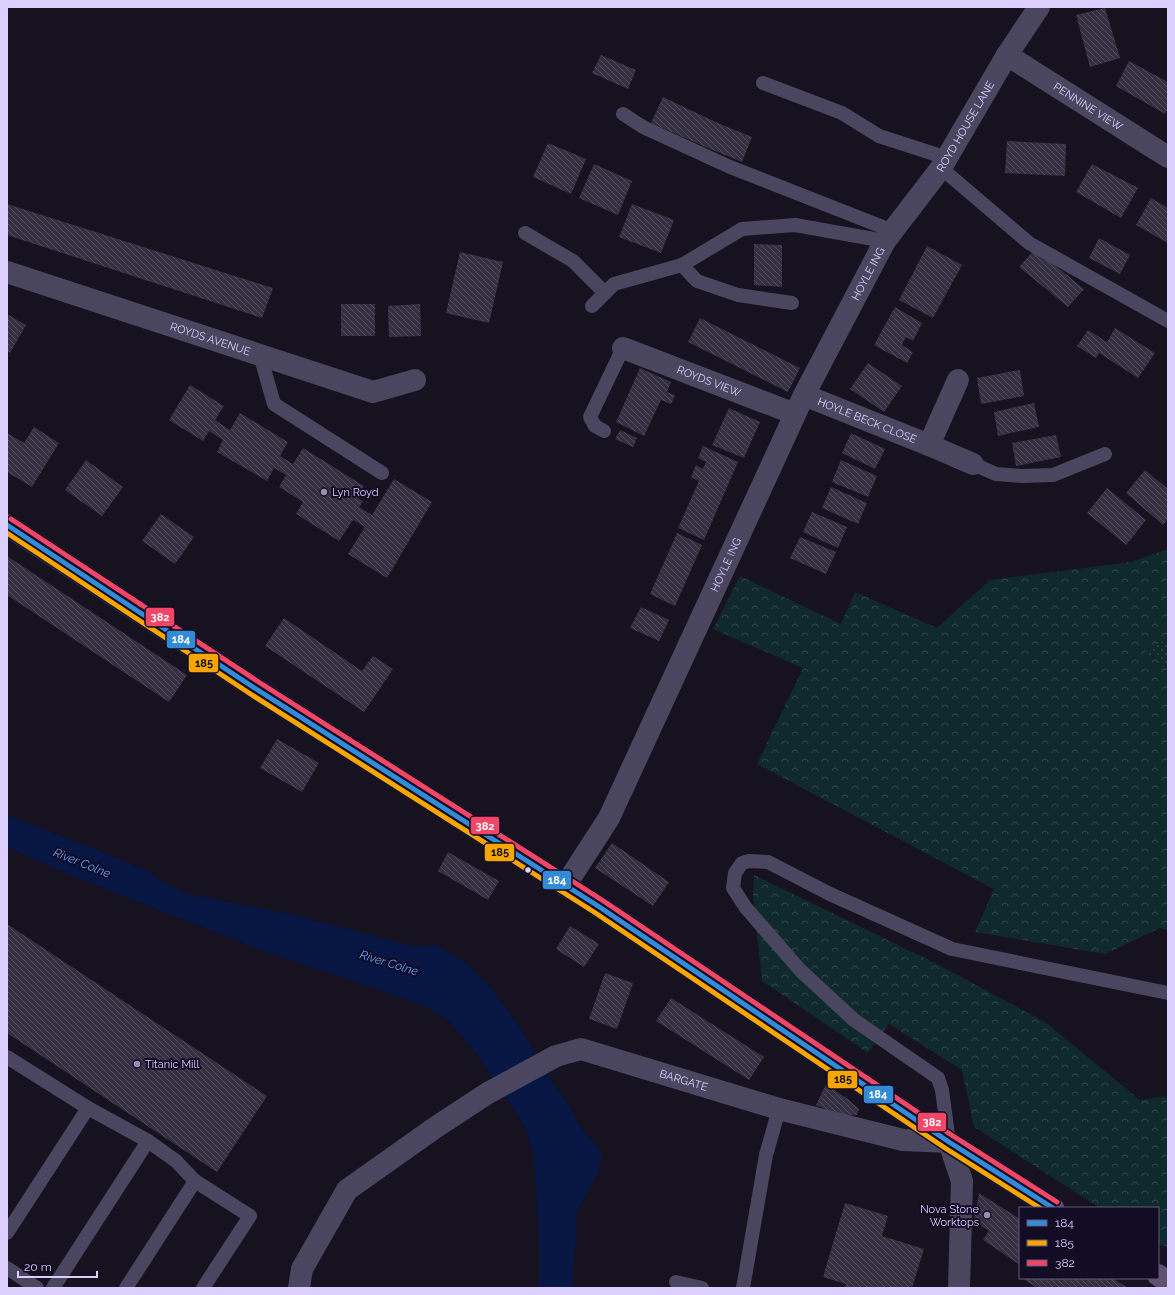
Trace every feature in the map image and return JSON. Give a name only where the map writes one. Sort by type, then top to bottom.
[{"type":"main road","points":[[7,525],[253,687],[604,910],[949,1142],[1051,1207]]},
{"type":"main road","points":[[1159,1276],[1168,1282]]},
{"type":"street","name":"ROYD HOUSE LANE","points":[[889,236],[944,163],[1007,55],[1039,7]]},
{"type":"street","name":"PENNINE VIEW","points":[[1007,55],[1168,157]]},
{"type":"street","name":"HOYLE ING","points":[[564,886],[609,818],[800,405],[889,236]]},
{"type":"street","name":"ROYDS AVENUE","points":[[7,272],[372,392],[415,380]]},
{"type":"street","name":"ROYDS VIEW","points":[[623,348],[800,405]]},
{"type":"street","name":"HOYLE BECK CLOSE","points":[[929,445],[958,380]]},
{"type":"street","name":"HOYLE BECK CLOSE","points":[[800,405],[929,445],[973,464]]},
{"type":"street","name":"BARGATE","points":[[299,1288],[302,1269],[347,1190],[436,1127],[488,1093],[556,1056],[581,1049],[779,1109],[903,1140],[949,1142]]},
{"type":"street","points":[[949,1142],[962,1182],[959,1288]]},
{"type":"lane","points":[[763,82],[842,113],[879,136],[944,163],[1029,243],[1168,321]]},
{"type":"lane","points":[[623,114],[643,127],[730,167],[889,236]]},
{"type":"lane","points":[[592,306],[614,284],[682,265],[742,229],[795,225],[889,236]]},
{"type":"lane","points":[[525,233],[573,261],[605,293]]},
{"type":"lane","points":[[682,265],[697,281],[738,295],[792,302]]},
{"type":"lane","points":[[604,431],[595,426],[590,417],[623,348]]},
{"type":"lane","points":[[260,355],[274,404],[382,473]]},
{"type":"lane","points":[[973,464],[996,474],[1022,476],[1053,475],[1105,454]]},
{"type":"lane","points":[[949,1142],[942,1090],[938,1078],[854,1020],[801,971],[746,908],[733,888],[736,873],[742,864],[749,861],[768,862],[830,894],[952,949],[1168,993]]},
{"type":"lane","points":[[7,1057],[88,1108],[148,1141],[176,1162],[195,1181],[250,1216],[203,1288]]},
{"type":"lane","points":[[7,1233],[88,1108]]},
{"type":"lane","points":[[743,1288],[766,1155],[779,1109]]},
{"type":"lane","points":[[53,1288],[148,1141]]},
{"type":"lane","points":[[126,1288],[195,1181]]},
{"type":"lane","points":[[7,1268],[37,1288]]},
{"type":"lane","points":[[676,1282],[702,1288]]},
{"type":"green space","points":[[1168,549],[1168,638],[1145,652],[1168,665],[1168,930],[1160,928],[1105,954],[975,932],[994,889],[757,764],[803,668],[713,629],[740,576],[841,624],[855,592],[937,628],[990,580],[1131,562]]},
{"type":"green space","points":[[1168,638],[1168,665],[1144,652]]},
{"type":"green space","points":[[754,875],[935,963],[1045,1022],[1140,1100],[1168,1096],[1168,1246],[1159,1245],[1159,1207],[1098,1207],[974,1127],[962,1070],[889,1024],[868,1053],[762,981],[753,896]]},
{"type":"water","name":"River Colne","points":[[7,815],[150,872],[164,883],[188,894],[299,916],[413,946],[438,946],[466,963],[491,988],[520,1027],[580,1126],[602,1153],[599,1170],[576,1214],[576,1239],[572,1280],[574,1288],[539,1288],[539,1242],[534,1155],[525,1127],[477,1055],[447,1019],[422,1005],[274,955],[77,878],[7,847]]},
{"type":"building","points":[[1105,8],[1120,58],[1090,67],[1076,15]]},
{"type":"building","points":[[601,55],[636,70],[628,89],[592,73]]},
{"type":"building","points":[[1129,61],[1168,82],[1168,109],[1165,114],[1116,86]]},
{"type":"building","points":[[663,97],[720,124],[752,137],[742,162],[651,123]]},
{"type":"building","points":[[1007,141],[1066,144],[1065,176],[1005,173]]},
{"type":"building","points":[[548,143],[586,159],[571,194],[533,177]]},
{"type":"building","points":[[594,164],[632,181],[618,215],[579,198]]},
{"type":"building","points":[[1092,164],[1138,188],[1121,218],[1076,192]]},
{"type":"building","points":[[1151,198],[1168,208],[1168,243],[1136,225]]},
{"type":"building","points":[[7,204],[273,288],[262,318],[7,235]]},
{"type":"building","points":[[632,204],[674,220],[661,253],[619,237]]},
{"type":"building","points":[[1099,238],[1130,255],[1120,274],[1089,258]]},
{"type":"building","points":[[754,244],[782,245],[782,287],[754,285]]},
{"type":"building","points":[[927,246],[962,265],[933,318],[899,300]]},
{"type":"building","points":[[1035,249],[1084,289],[1068,307],[1019,267]]},
{"type":"building","points":[[460,252],[503,262],[489,323],[446,313]]},
{"type":"building","points":[[341,304],[375,304],[375,336],[341,336]]},
{"type":"building","points":[[420,304],[421,336],[389,337],[388,306]]},
{"type":"building","points":[[895,307],[922,323],[913,341],[906,337],[902,345],[913,352],[907,363],[874,345]]},
{"type":"building","points":[[7,314],[26,325],[10,353],[7,351]]},
{"type":"building","points":[[700,318],[800,368],[788,392],[688,342]]},
{"type":"building","points":[[1115,328],[1155,353],[1138,378],[1099,353],[1096,358],[1077,346],[1088,330],[1107,342]]},
{"type":"building","points":[[868,363],[902,386],[884,412],[850,389]]},
{"type":"building","points":[[640,368],[671,382],[667,392],[675,395],[671,404],[661,400],[644,436],[616,422]]},
{"type":"building","points":[[1020,370],[1024,396],[981,404],[977,378]]},
{"type":"building","points":[[190,385],[224,406],[215,420],[230,430],[240,413],[288,442],[280,456],[293,464],[303,448],[364,486],[357,498],[363,501],[359,507],[372,515],[394,479],[432,502],[387,578],[348,554],[365,527],[353,520],[339,541],[296,514],[303,502],[279,487],[286,475],[274,468],[267,481],[217,452],[223,440],[209,431],[203,441],[169,420]]},
{"type":"building","points":[[1034,403],[1039,427],[998,436],[994,412]]},
{"type":"building","points":[[729,408],[760,422],[744,458],[712,445]]},
{"type":"building","points":[[34,427],[59,443],[32,487],[7,472],[7,433],[24,443]]},
{"type":"building","points":[[620,430],[637,438],[633,447],[615,439]]},
{"type":"building","points":[[851,433],[885,449],[875,469],[842,453]]},
{"type":"building","points":[[1056,435],[1061,457],[1016,466],[1012,443]]},
{"type":"building","points":[[703,446],[738,462],[704,540],[678,528],[699,481],[691,477],[696,465],[703,469],[706,462],[698,458]]},
{"type":"building","points":[[86,460],[123,487],[102,516],[65,490]]},
{"type":"building","points":[[841,460],[877,476],[868,497],[832,482]]},
{"type":"building","points":[[1145,470],[1168,489],[1168,519],[1163,525],[1126,493]]},
{"type":"building","points":[[831,487],[867,503],[858,524],[822,508]]},
{"type":"building","points":[[1107,488],[1146,520],[1126,545],[1087,513]]},
{"type":"building","points":[[812,512],[847,527],[838,548],[803,532]]},
{"type":"building","points":[[161,514],[194,537],[175,564],[142,541]]},
{"type":"building","points":[[677,533],[702,545],[675,606],[650,594]]},
{"type":"building","points":[[800,537],[836,552],[826,574],[790,558]]},
{"type":"building","points":[[7,556],[187,675],[169,702],[7,595]]},
{"type":"building","points":[[641,607],[669,620],[659,641],[630,628]]},
{"type":"building","points":[[284,618],[362,671],[373,656],[393,669],[364,712],[265,646]]},
{"type":"building","points":[[277,739],[319,763],[302,792],[260,768]]},
{"type":"building","points":[[612,843],[669,882],[653,906],[595,868]]},
{"type":"building","points":[[448,852],[499,881],[488,900],[438,871]]},
{"type":"building","name":"Titanic Mill","points":[[7,924],[267,1096],[217,1172],[7,1033]]},
{"type":"building","points":[[570,926],[599,944],[584,967],[556,949]]},
{"type":"building","points":[[605,973],[633,983],[617,1029],[589,1019]]},
{"type":"building","points":[[671,998],[764,1057],[749,1080],[656,1021]]},
{"type":"building","points":[[826,1084],[859,1109],[857,1115],[842,1116],[816,1105]]},
{"type":"building","points":[[979,1193],[1019,1218],[1019,1264],[983,1240],[989,1231],[974,1221]]},
{"type":"building","points":[[845,1203],[888,1216],[882,1236],[924,1249],[912,1288],[844,1288],[846,1284],[823,1277]]},
{"type":"building","points":[[1024,1279],[1114,1279],[1128,1288],[1037,1288]]},
{"type":"transit line","name":"382","points":[[11,519],[257,681],[602,900],[953,1136],[1057,1202]]},
{"type":"transit line","name":"184","points":[[7,525],[253,687],[598,906],[949,1142],[1051,1207]]},
{"type":"transit line","name":"185","points":[[7,533],[249,693],[594,912],[945,1148],[1038,1207]]},
{"type":"place","name":"Lyn Royd","points":[[324,492]]},
{"type":"place","name":"Titanic Mill","points":[[137,1064]]},
{"type":"place","name":"Nova Stone Worktops","points":[[987,1215]]}]
